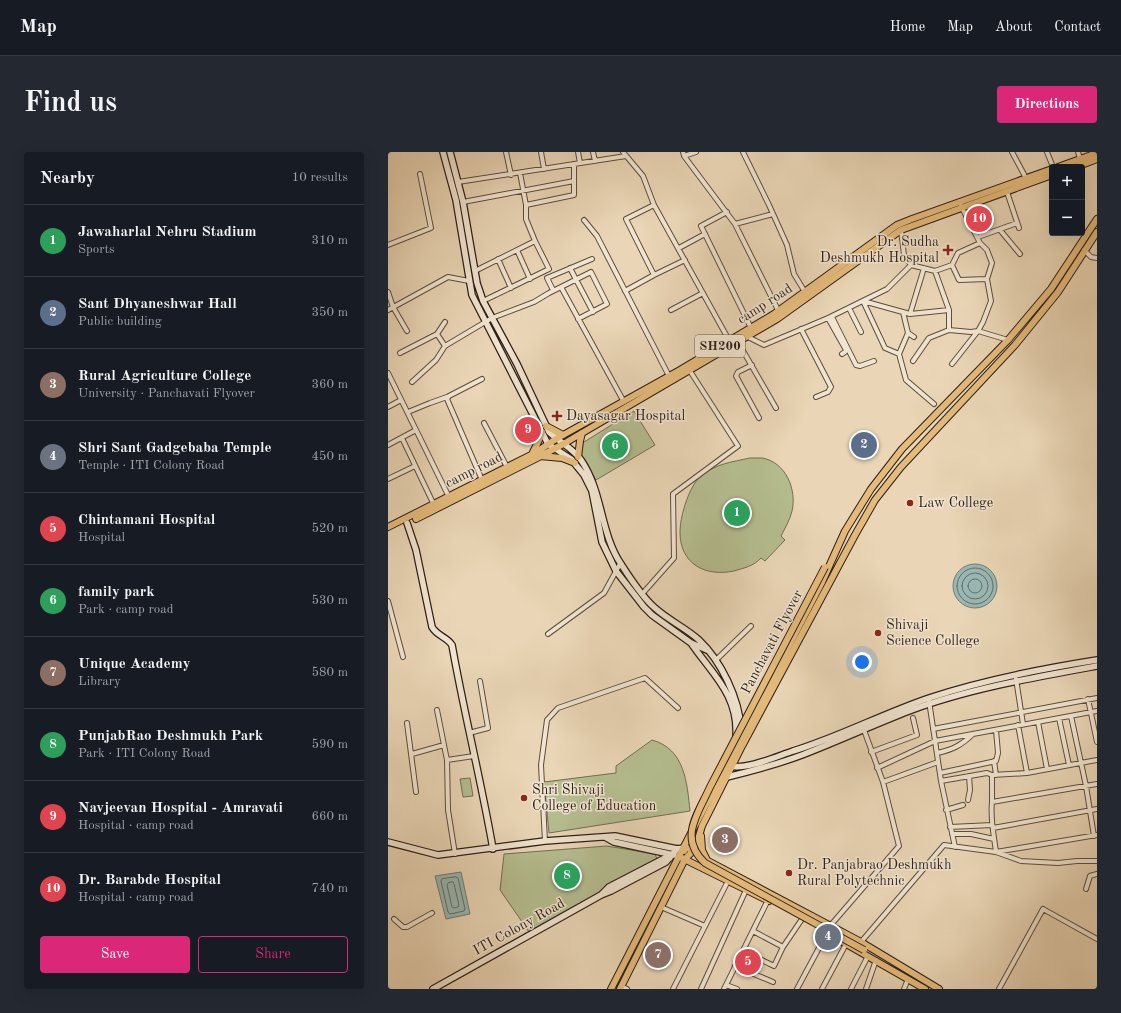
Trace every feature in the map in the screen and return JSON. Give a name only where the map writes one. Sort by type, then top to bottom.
[{"type":"main road","points":[[1066,164],[1097,153]]},
{"type":"main road","points":[[1084,164],[1097,159]]},
{"type":"main road","name":"camp road","points":[[388,532],[565,443],[690,371],[751,328],[780,313],[805,292],[828,279],[897,225],[912,219],[1007,192],[1049,170]]},
{"type":"main road","name":"camp road","points":[[388,527],[531,455],[556,439],[669,376],[730,343],[738,342],[900,230],[961,205],[1025,182],[1049,176]]},
{"type":"main road","points":[[695,849],[702,826],[729,766],[738,737],[822,582],[845,531],[871,489],[902,449],[1008,340],[1051,289],[1097,219]]},
{"type":"main road","points":[[729,766],[742,746],[875,500],[901,467],[1015,345],[1058,292],[1097,232]]},
{"type":"main road","points":[[1008,340],[1015,345]]},
{"type":"main road","points":[[993,356],[1000,362]]},
{"type":"main road","points":[[546,426],[563,435]]},
{"type":"main road","points":[[531,455],[542,432]]},
{"type":"main road","points":[[578,457],[582,433]]},
{"type":"main road","points":[[540,456],[562,458],[575,463]]},
{"type":"main road","name":"Panchavati Flyover","points":[[832,560],[825,567],[695,820],[691,840],[695,851],[705,863],[870,953],[872,958]]},
{"type":"main road","points":[[623,988],[679,854],[724,777]]},
{"type":"main road","points":[[702,826],[700,840],[702,850],[708,861]]},
{"type":"main road","points":[[679,854],[695,849]]},
{"type":"main road","points":[[679,854],[695,849]]},
{"type":"main road","points":[[695,849],[708,861],[860,942],[939,989]]},
{"type":"main road","points":[[679,854],[728,881],[768,900],[925,989]]},
{"type":"main road","points":[[612,989],[655,912],[661,907],[679,854]]},
{"type":"street","points":[[443,152],[456,200],[463,236],[469,281],[474,301],[510,367],[548,444],[571,459],[584,475],[590,486],[602,542],[616,571],[647,610],[657,619],[691,643],[707,650]]},
{"type":"street","points":[[450,152],[463,202],[476,283],[483,301],[517,364],[549,432],[556,439],[565,443],[578,457],[594,483],[609,542],[620,564],[655,608],[697,639],[716,660],[729,682],[740,716],[738,737],[742,746]]},
{"type":"street","points":[[506,152],[511,175]]},
{"type":"street","points":[[541,152],[544,169]]},
{"type":"street","points":[[578,152],[580,164]]},
{"type":"street","points":[[593,152],[595,161]]},
{"type":"street","points":[[623,152],[646,180],[654,205],[686,260],[730,343]]},
{"type":"street","points":[[696,152],[684,154],[735,224],[780,313]]},
{"type":"street","points":[[744,152],[787,245],[794,274],[805,292]]},
{"type":"street","points":[[1012,152],[1025,182]]},
{"type":"street","points":[[1047,152],[1051,164]]},
{"type":"street","points":[[1078,152],[1080,159]]},
{"type":"street","points":[[458,182],[626,156]]},
{"type":"street","points":[[526,205],[574,195],[574,164]]},
{"type":"street","points":[[483,301],[549,269],[534,241],[526,217],[526,205],[520,173]]},
{"type":"street","points":[[388,245],[431,228],[420,174]]},
{"type":"street","points":[[463,202],[574,181]]},
{"type":"street","points":[[978,237],[1018,225],[1007,192]]},
{"type":"street","points":[[654,205],[626,220],[654,274]]},
{"type":"street","points":[[952,364],[978,331],[991,301],[987,279],[992,263],[987,250],[980,243],[961,205]]},
{"type":"street","points":[[727,212],[701,226],[751,328]]},
{"type":"street","points":[[735,224],[773,214]]},
{"type":"street","points":[[584,220],[597,236],[669,376]]},
{"type":"street","points":[[900,230],[904,255],[911,265],[935,271],[952,265],[958,253],[980,243]]},
{"type":"street","points":[[1000,230],[1020,254]]},
{"type":"street","points":[[679,248],[706,234]]},
{"type":"street","points":[[475,271],[534,241]]},
{"type":"street","points":[[1080,246],[1091,257],[1097,258]]},
{"type":"street","points":[[517,250],[530,279]]},
{"type":"street","points":[[498,259],[511,288]]},
{"type":"street","points":[[553,290],[547,278],[592,259]]},
{"type":"street","points":[[625,290],[654,274],[686,260]]},
{"type":"street","points":[[748,336],[764,345],[830,317],[887,289],[911,265]]},
{"type":"street","points":[[952,265],[959,280],[987,279]]},
{"type":"street","points":[[570,268],[592,312]]},
{"type":"street","points":[[910,314],[924,268]]},
{"type":"street","points":[[935,271],[949,310],[949,330]]},
{"type":"street","points":[[412,382],[436,360],[445,346],[492,318],[534,302],[553,290],[591,272],[607,304],[578,319]]},
{"type":"street","points":[[388,310],[448,277],[469,281]]},
{"type":"street","points":[[560,287],[624,402]]},
{"type":"street","points":[[388,292],[407,331]]},
{"type":"street","points":[[670,310],[703,293]]},
{"type":"street","points":[[863,301],[910,314],[949,310]]},
{"type":"street","points":[[863,301],[885,348],[899,354]]},
{"type":"street","points":[[849,308],[861,332]]},
{"type":"street","points":[[903,312],[908,333],[899,354],[906,380],[934,404]]},
{"type":"street","points":[[830,317],[846,350],[846,352],[842,354]]},
{"type":"street","points":[[830,317],[856,365],[860,366],[874,361]]},
{"type":"street","points":[[400,353],[437,334],[445,322]]},
{"type":"street","points":[[801,329],[831,387],[828,392],[816,397]]},
{"type":"street","points":[[913,361],[929,338],[949,330],[971,332],[978,331],[1008,340]]},
{"type":"street","points":[[908,333],[914,337]]},
{"type":"street","points":[[437,334],[445,346]]},
{"type":"street","points":[[738,342],[776,408]]},
{"type":"street","points":[[752,365],[738,372],[736,376],[759,418]]},
{"type":"street","points":[[643,593],[674,558],[672,494],[738,446],[690,371]]},
{"type":"street","points":[[388,373],[448,497]]},
{"type":"street","points":[[408,412],[447,397],[482,379]]},
{"type":"street","points":[[447,397],[482,480]]},
{"type":"street","points":[[388,407],[401,400]]},
{"type":"street","points":[[484,423],[507,467]]},
{"type":"street","points":[[388,445],[416,430]]},
{"type":"street","points":[[402,438],[434,505]]},
{"type":"street","points":[[388,479],[415,466]]},
{"type":"street","points":[[407,523],[416,550],[432,627],[435,632],[446,638],[452,645],[468,733],[485,802],[493,849]]},
{"type":"street","points":[[548,634],[604,593],[620,564]]},
{"type":"street","points":[[388,601],[403,657]]},
{"type":"street","points":[[716,660],[751,626]]},
{"type":"street","name":"Panchavati Flyover","points":[[691,643],[723,684],[728,695],[738,737]]},
{"type":"street","points":[[724,777],[801,755],[838,737],[985,682],[1097,660]]},
{"type":"street","points":[[729,766],[746,766],[754,764],[864,730],[929,702],[1016,682],[1097,666]]},
{"type":"street","points":[[1015,675],[1023,724]]},
{"type":"street","points":[[545,841],[541,765],[547,720],[558,708],[645,678],[678,708]]},
{"type":"street","points":[[468,733],[488,728],[480,681]]},
{"type":"street","points":[[933,729],[1097,698]]},
{"type":"street","points":[[1088,699],[1097,742]]},
{"type":"street","points":[[929,702],[941,781],[954,847]]},
{"type":"street","points":[[437,710],[447,760],[448,810],[455,854]]},
{"type":"street","points":[[877,768],[935,741],[1097,711]]},
{"type":"street","points":[[996,852],[1095,835],[1082,763],[1071,716]]},
{"type":"street","points":[[871,752],[917,735],[913,718]]},
{"type":"street","points":[[1059,718],[1069,765]]},
{"type":"street","points":[[1038,722],[1048,769]]},
{"type":"street","points":[[407,723],[416,792]]},
{"type":"street","points":[[1018,725],[1027,773]]},
{"type":"street","points":[[830,926],[899,846],[883,782],[864,730]]},
{"type":"street","points":[[996,730],[998,753],[996,761],[994,761],[992,802],[992,827],[996,852]]},
{"type":"street","points":[[937,753],[950,751],[964,743],[973,734]]},
{"type":"street","points":[[412,754],[444,745]]},
{"type":"street","points":[[447,760],[474,756]]},
{"type":"street","points":[[941,781],[986,773],[994,775],[1027,773],[1097,760]]},
{"type":"street","points":[[940,773],[994,761]]},
{"type":"street","points":[[883,782],[938,762]]},
{"type":"street","points":[[968,800],[970,790],[969,776]]},
{"type":"street","points":[[992,802],[1097,784]]},
{"type":"street","points":[[946,810],[963,805]]},
{"type":"street","points":[[950,826],[992,827],[1097,809]]},
{"type":"street","points":[[952,834],[971,834],[994,839]]},
{"type":"street","points":[[388,842],[438,855],[455,854],[545,841],[615,836],[679,854]]},
{"type":"street","points":[[860,942],[944,845],[996,852],[1021,861],[1058,863],[1097,861]]},
{"type":"street","name":"ITI Colony Road","points":[[433,989],[601,895],[679,854]]},
{"type":"street","points":[[1086,889],[1090,876],[1097,874]]},
{"type":"street","points":[[673,989],[728,881]]},
{"type":"street","points":[[701,989],[746,890]]},
{"type":"street","points":[[737,989],[725,987],[768,900]]},
{"type":"street","points":[[661,907],[705,926]]},
{"type":"street","points":[[999,989],[1043,909],[1097,939]]},
{"type":"street","points":[[394,919],[406,927],[432,913]]},
{"type":"street","points":[[743,951],[774,966],[783,947],[802,919]]},
{"type":"street","points":[[753,931],[783,947]]},
{"type":"street","points":[[797,989],[827,933]]},
{"type":"street","points":[[822,989],[846,944]]},
{"type":"street","points":[[851,989],[872,958]]},
{"type":"street","points":[[866,989],[872,958]]},
{"type":"street","points":[[735,966],[773,982]]},
{"type":"street","points":[[904,989],[908,979]]},
{"type":"green space","points":[[634,411],[655,445],[596,480],[576,447]]},
{"type":"green space","points":[[750,458],[762,458],[778,465],[788,478],[793,494],[793,503],[790,518],[781,536],[785,540],[765,561],[761,558],[752,565],[734,571],[713,572],[704,570],[689,560],[681,543],[681,523],[688,496],[696,481],[704,473],[723,464]]},
{"type":"green space","points":[[652,740],[663,744],[678,759],[685,779],[690,811],[549,833],[544,782],[616,773],[616,766]]},
{"type":"green space","points":[[470,778],[473,796],[463,797],[460,779]]},
{"type":"green space","points":[[607,846],[655,854],[657,859],[656,863],[529,932],[500,890],[504,854]]},
{"type":"water","points":[[975,564],[987,568],[993,574],[997,586],[993,598],[987,604],[975,608],[963,604],[957,598],[953,586],[957,574],[963,568]]},
{"type":"water","points":[[461,872],[470,914],[446,919],[435,876]]},
{"type":"place","name":"Dr. Barabde Hospital","points":[[979,219]]},
{"type":"place","name":"Dr. Sudha Deshmukh Hospital","points":[[948,250]]},
{"type":"place","name":"Dayasagar Hospital","points":[[557,416]]},
{"type":"place","name":"Navjeevan Hospital - Amravati","points":[[528,430]]},
{"type":"place","name":"Sant Dhyaneshwar Hall","points":[[864,445]]},
{"type":"place","name":"family park","points":[[615,446]]},
{"type":"place","name":"Law College","points":[[910,503]]},
{"type":"place","name":"Jawaharlal Nehru Stadium","points":[[737,513]]},
{"type":"place","name":"Shivaji Science College","points":[[878,633]]},
{"type":"place","name":"Shri Shivaji College of Education","points":[[524,798]]},
{"type":"place","name":"Rural Agriculture College","points":[[725,840]]},
{"type":"place","name":"Dr. Panjabrao Deshmukh Rural Polytechnic","points":[[789,873]]},
{"type":"place","name":"PunjabRao Deshmukh Park","points":[[567,876]]},
{"type":"place","name":"Shri Sant Gadgebaba Temple","points":[[828,937]]},
{"type":"place","name":"Unique Academy","points":[[658,955]]},
{"type":"place","name":"Chintamani Hospital","points":[[748,962]]}]
